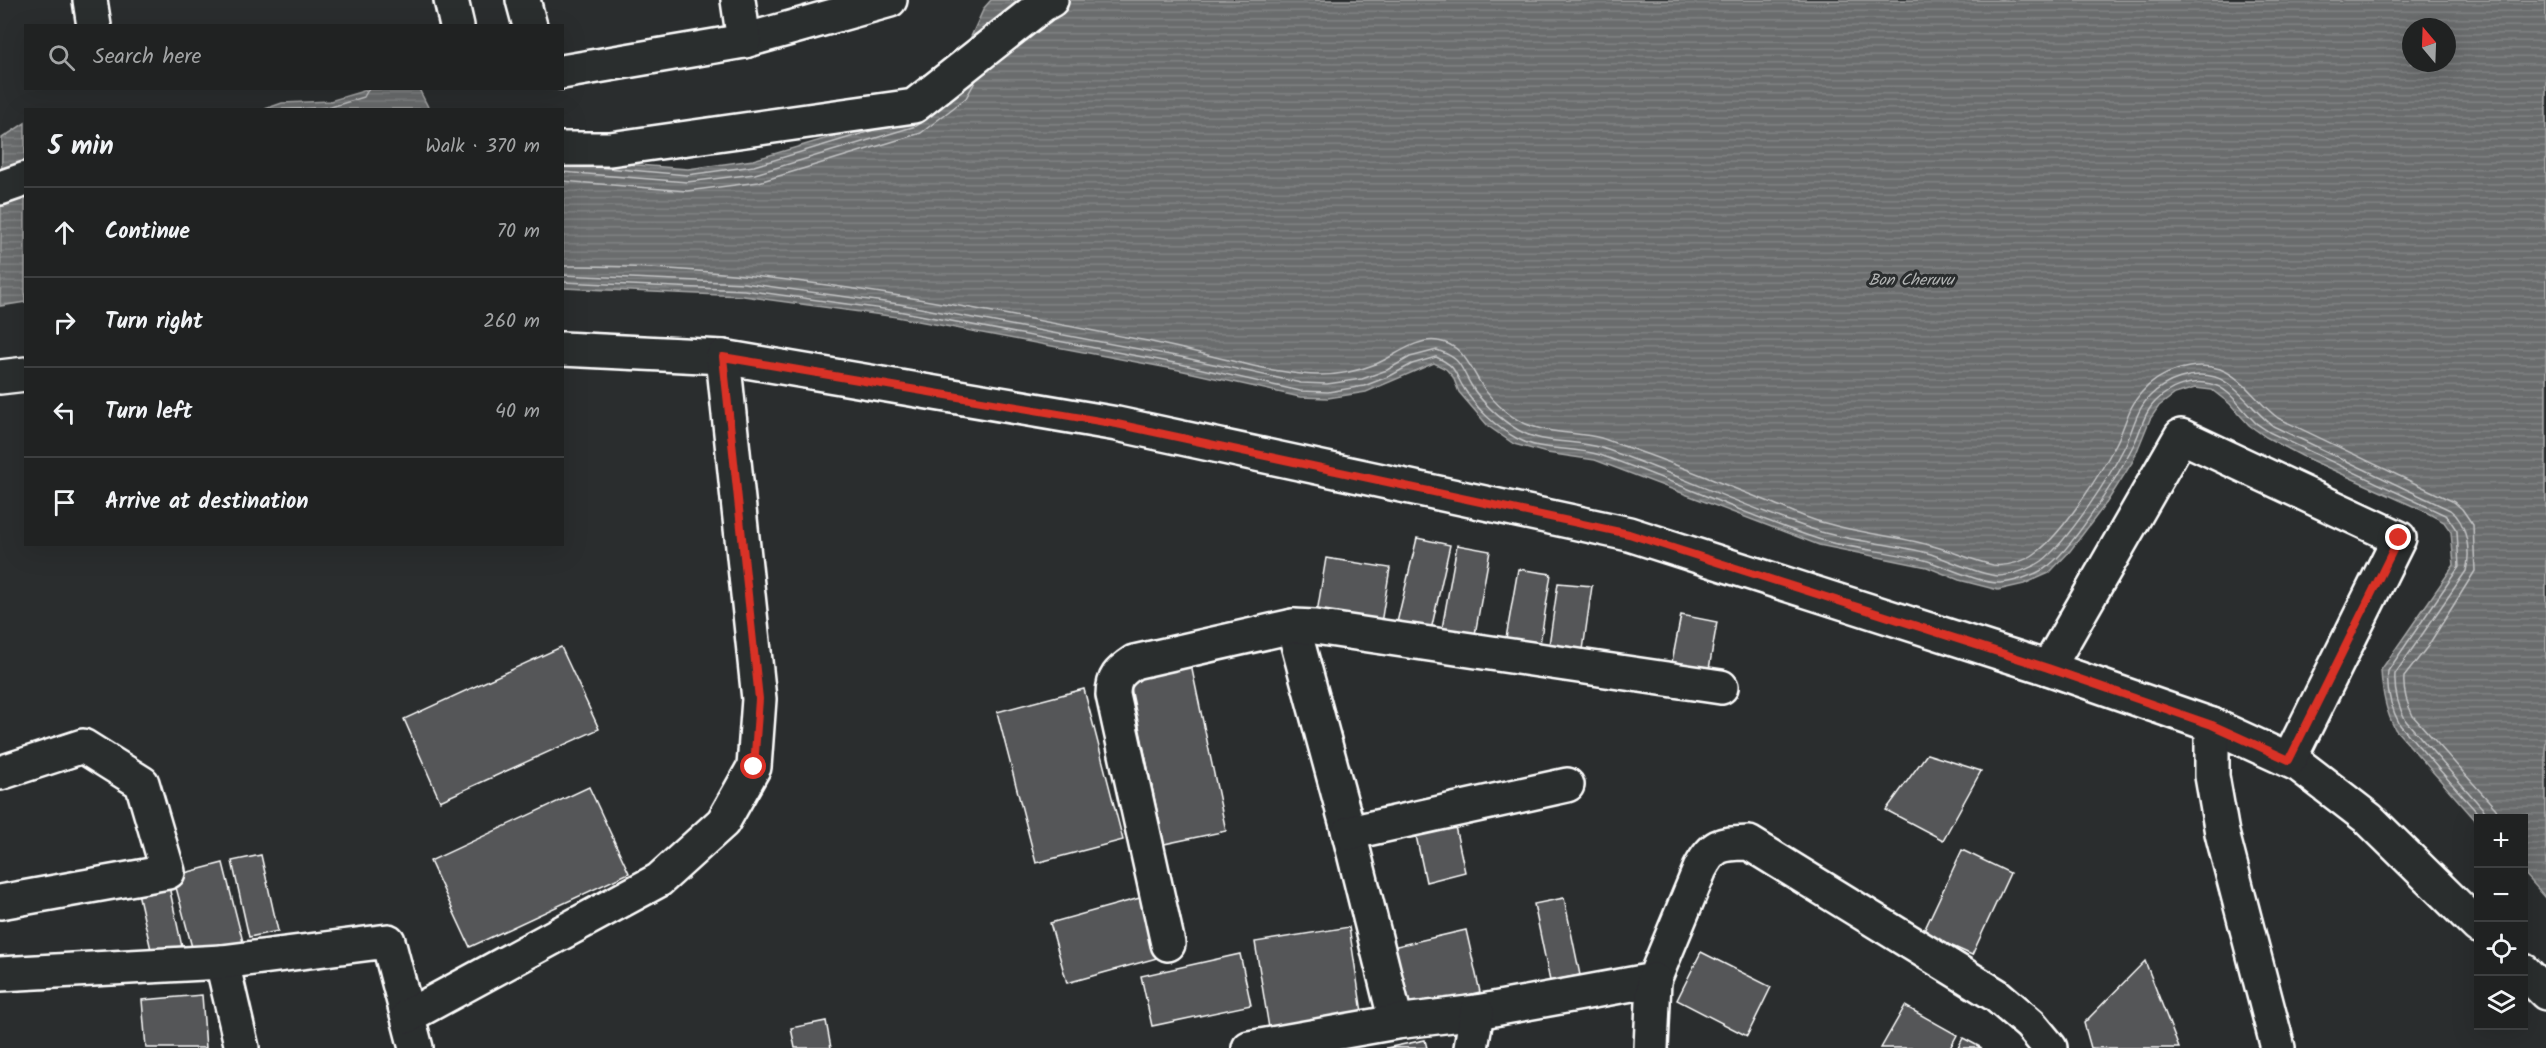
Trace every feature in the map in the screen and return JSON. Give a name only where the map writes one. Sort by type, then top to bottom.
[{"type":"street","points":[[90,0],[94,24]]},
{"type":"street","points":[[451,0],[457,24]]},
{"type":"street","points":[[523,0],[529,24]]},
{"type":"street","points":[[738,0],[744,40]]},
{"type":"street","points":[[564,72],[744,40],[890,0]]},
{"type":"street","points":[[564,149],[610,149],[914,106],[1042,5],[1052,0]]},
{"type":"street","points":[[0,188],[24,180]]},
{"type":"street","points":[[564,349],[723,357],[1117,424],[1629,534],[2048,668],[2212,725],[2289,760],[2299,765],[2369,819],[2474,922]]},
{"type":"street","points":[[408,1016],[659,880],[723,822],[754,767],[759,699],[723,357]]},
{"type":"street","points":[[0,377],[24,374]]},
{"type":"street","points":[[2048,668],[2181,436],[2399,538],[2289,760]]},
{"type":"street","points":[[1293,626],[1349,833],[1396,1022]]},
{"type":"street","points":[[1168,944],[1113,695],[1113,681],[1120,670],[1134,662],[1293,626],[1326,628],[1721,687]]},
{"type":"street","points":[[2212,725],[2212,776],[2222,833],[2278,1048]]},
{"type":"street","points":[[0,773],[83,746],[142,783],[168,872],[0,902]]},
{"type":"street","points":[[1349,833],[1567,785]]},
{"type":"street","points":[[1651,1048],[1654,980],[1700,869],[1709,852],[1726,844],[1749,843],[1996,995],[2030,1024],[2050,1048]]},
{"type":"street","points":[[0,974],[222,962],[388,942],[416,1048]]},
{"type":"street","points":[[222,962],[242,1048]]},
{"type":"street","points":[[2528,976],[2546,993]]},
{"type":"street","points":[[1249,1048],[1396,1022],[1477,1012],[1654,980]]},
{"type":"street","points":[[1471,1048],[1477,1012]]},
{"type":"water","name":"Bon Cheruvu","points":[[991,0],[2546,0],[2546,898],[2528,878],[2528,814],[2474,814],[2474,818],[2395,729],[2386,708],[2381,670],[2454,565],[2451,532],[2444,522],[2424,511],[2302,456],[2266,437],[2249,425],[2230,404],[2212,390],[2195,388],[2175,394],[2159,406],[2150,419],[2133,461],[2107,502],[2070,551],[2049,573],[2024,584],[1998,590],[1959,580],[1927,567],[1819,545],[1595,460],[1547,453],[1514,444],[1488,426],[1459,392],[1453,377],[1446,369],[1434,363],[1366,392],[1328,398],[1300,397],[1179,370],[897,317],[743,296],[564,288],[564,159],[688,169],[753,160],[912,113],[951,81],[984,8]]},
{"type":"water","points":[[367,90],[420,90],[428,108],[268,108],[282,103],[330,101]]},
{"type":"water","points":[[24,124],[24,302],[0,306],[2,138]]},
{"type":"building","points":[[1417,538],[1450,545],[1429,639],[1395,631]]},
{"type":"building","points":[[1457,545],[1490,551],[1474,640],[1441,634]]},
{"type":"building","points":[[1326,558],[1390,568],[1381,623],[1317,613]]},
{"type":"building","points":[[1518,569],[1551,574],[1540,644],[1506,638]]},
{"type":"building","points":[[1558,583],[1592,586],[1582,657],[1548,652]]},
{"type":"building","points":[[1681,615],[1717,622],[1709,669],[1672,662]]},
{"type":"building","points":[[561,647],[599,729],[440,801],[404,719]]},
{"type":"building","points":[[1190,660],[1226,831],[1164,844],[1128,674]]},
{"type":"building","points":[[1084,689],[1123,840],[1036,863],[997,712]]},
{"type":"building","points":[[1927,754],[1981,771],[1943,840],[1886,810]]},
{"type":"building","points":[[589,787],[629,873],[470,947],[430,861]]},
{"type":"building","points":[[1454,822],[1465,872],[1426,882],[1415,831]]},
{"type":"building","points":[[1962,850],[2010,873],[1972,955],[1923,933]]},
{"type":"building","points":[[261,855],[278,931],[249,937],[232,861]]},
{"type":"building","points":[[223,863],[243,942],[194,955],[173,876]]},
{"type":"building","points":[[167,877],[182,947],[152,954],[136,884]]},
{"type":"building","points":[[1147,896],[1164,956],[1067,983],[1050,923]]},
{"type":"building","points":[[1564,898],[1580,975],[1550,981],[1534,904]]},
{"type":"building","points":[[1349,927],[1363,1019],[1270,1034],[1255,942]]},
{"type":"building","points":[[1466,930],[1480,992],[1401,1010],[1388,948]]},
{"type":"building","points":[[1701,952],[1771,987],[1747,1036],[1677,1000]]},
{"type":"building","points":[[1240,954],[1251,1005],[1152,1026],[1141,976]]},
{"type":"building","points":[[2145,961],[2179,1048],[2091,1048],[2084,1023]]},
{"type":"building","points":[[202,995],[206,1048],[146,1048],[142,1000]]},
{"type":"building","points":[[1905,1006],[1957,1035],[1950,1048],[1881,1048]]},
{"type":"building","points":[[826,1021],[831,1048],[795,1048],[791,1028]]},
{"type":"building","points":[[1963,1038],[1982,1048],[1958,1048]]},
{"type":"building","points":[[1425,1040],[1427,1048],[1386,1048]]},
{"type":"route","points":[[754,767],[759,699],[723,357],[1117,424],[1629,534],[2048,668],[2212,725],[2289,760],[2399,538]]}]
